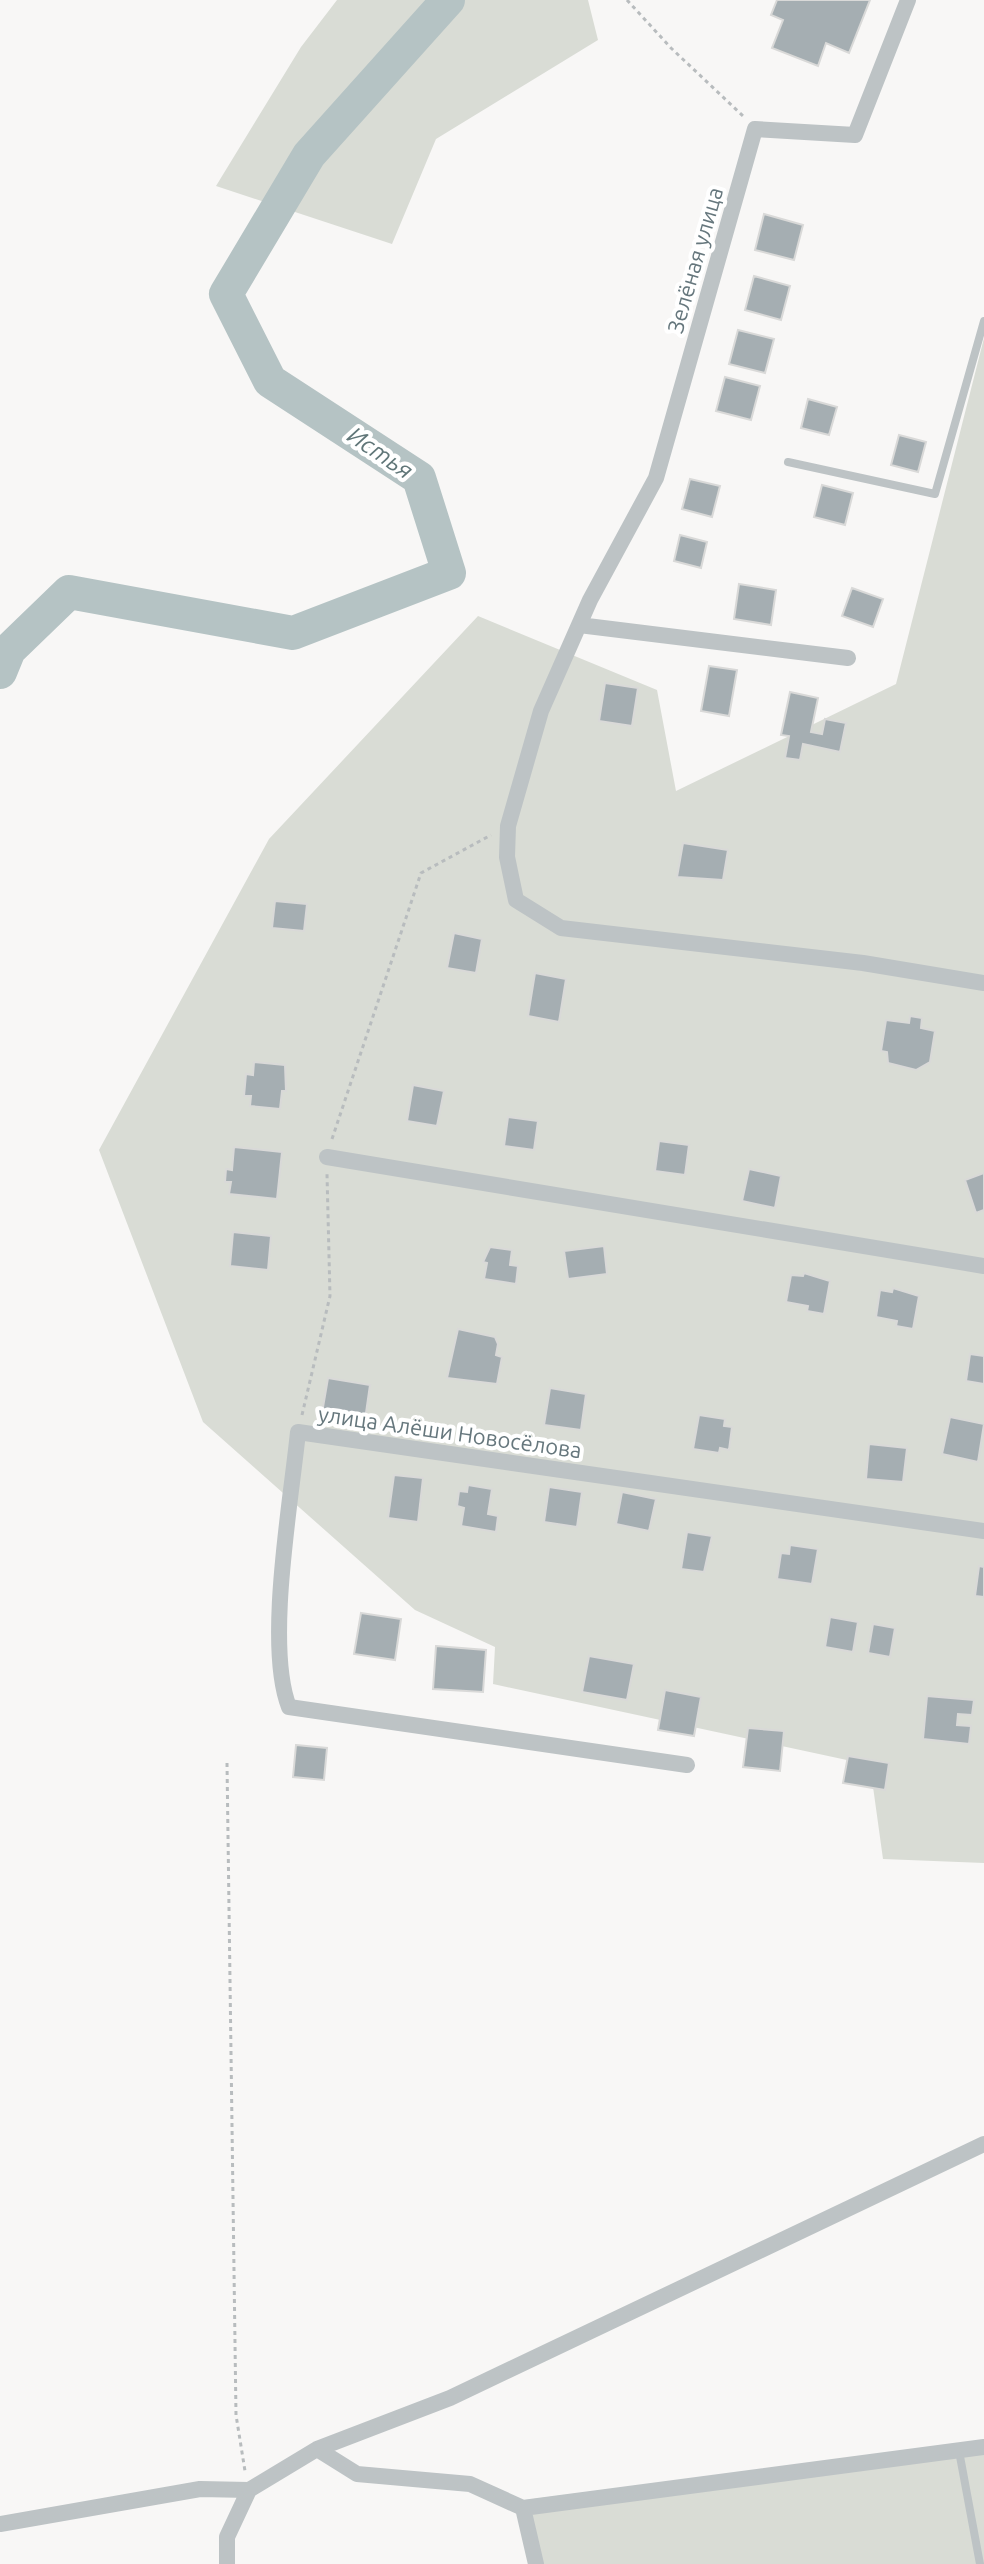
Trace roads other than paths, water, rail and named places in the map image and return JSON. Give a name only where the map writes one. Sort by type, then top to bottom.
[{"type":"street","name":"Зелёная улица","points":[[908,0],[855,135],[755,129],[656,478],[579,625],[541,711],[508,826],[507,857],[516,900],[561,928],[863,963],[984,983]]},
{"type":"street","points":[[579,625],[848,658]]},
{"type":"street","points":[[327,1157],[984,1266]]},
{"type":"street","name":"улица Алёши Новосёлова","points":[[687,1765],[289,1707],[282,1689],[279,1629],[298,1432],[984,1531]]},
{"type":"street","points":[[0,2524],[200,2489],[249,2490],[317,2449],[450,2398],[984,2144]]},
{"type":"street","points":[[317,2449],[357,2474],[470,2484],[524,2513],[984,2447]]},
{"type":"street","points":[[227,2564],[227,2537],[249,2490]]},
{"type":"street","points":[[524,2513],[536,2564]]},
{"type":"lane","points":[[788,462],[935,494],[984,321]]},
{"type":"lane","points":[[959,2451],[980,2564]]},
{"type":"waterway","name":"Истья","points":[[0,672],[9,650],[69,592],[293,633],[449,573],[419,478],[270,381],[226,294],[309,155],[448,0]]}]
